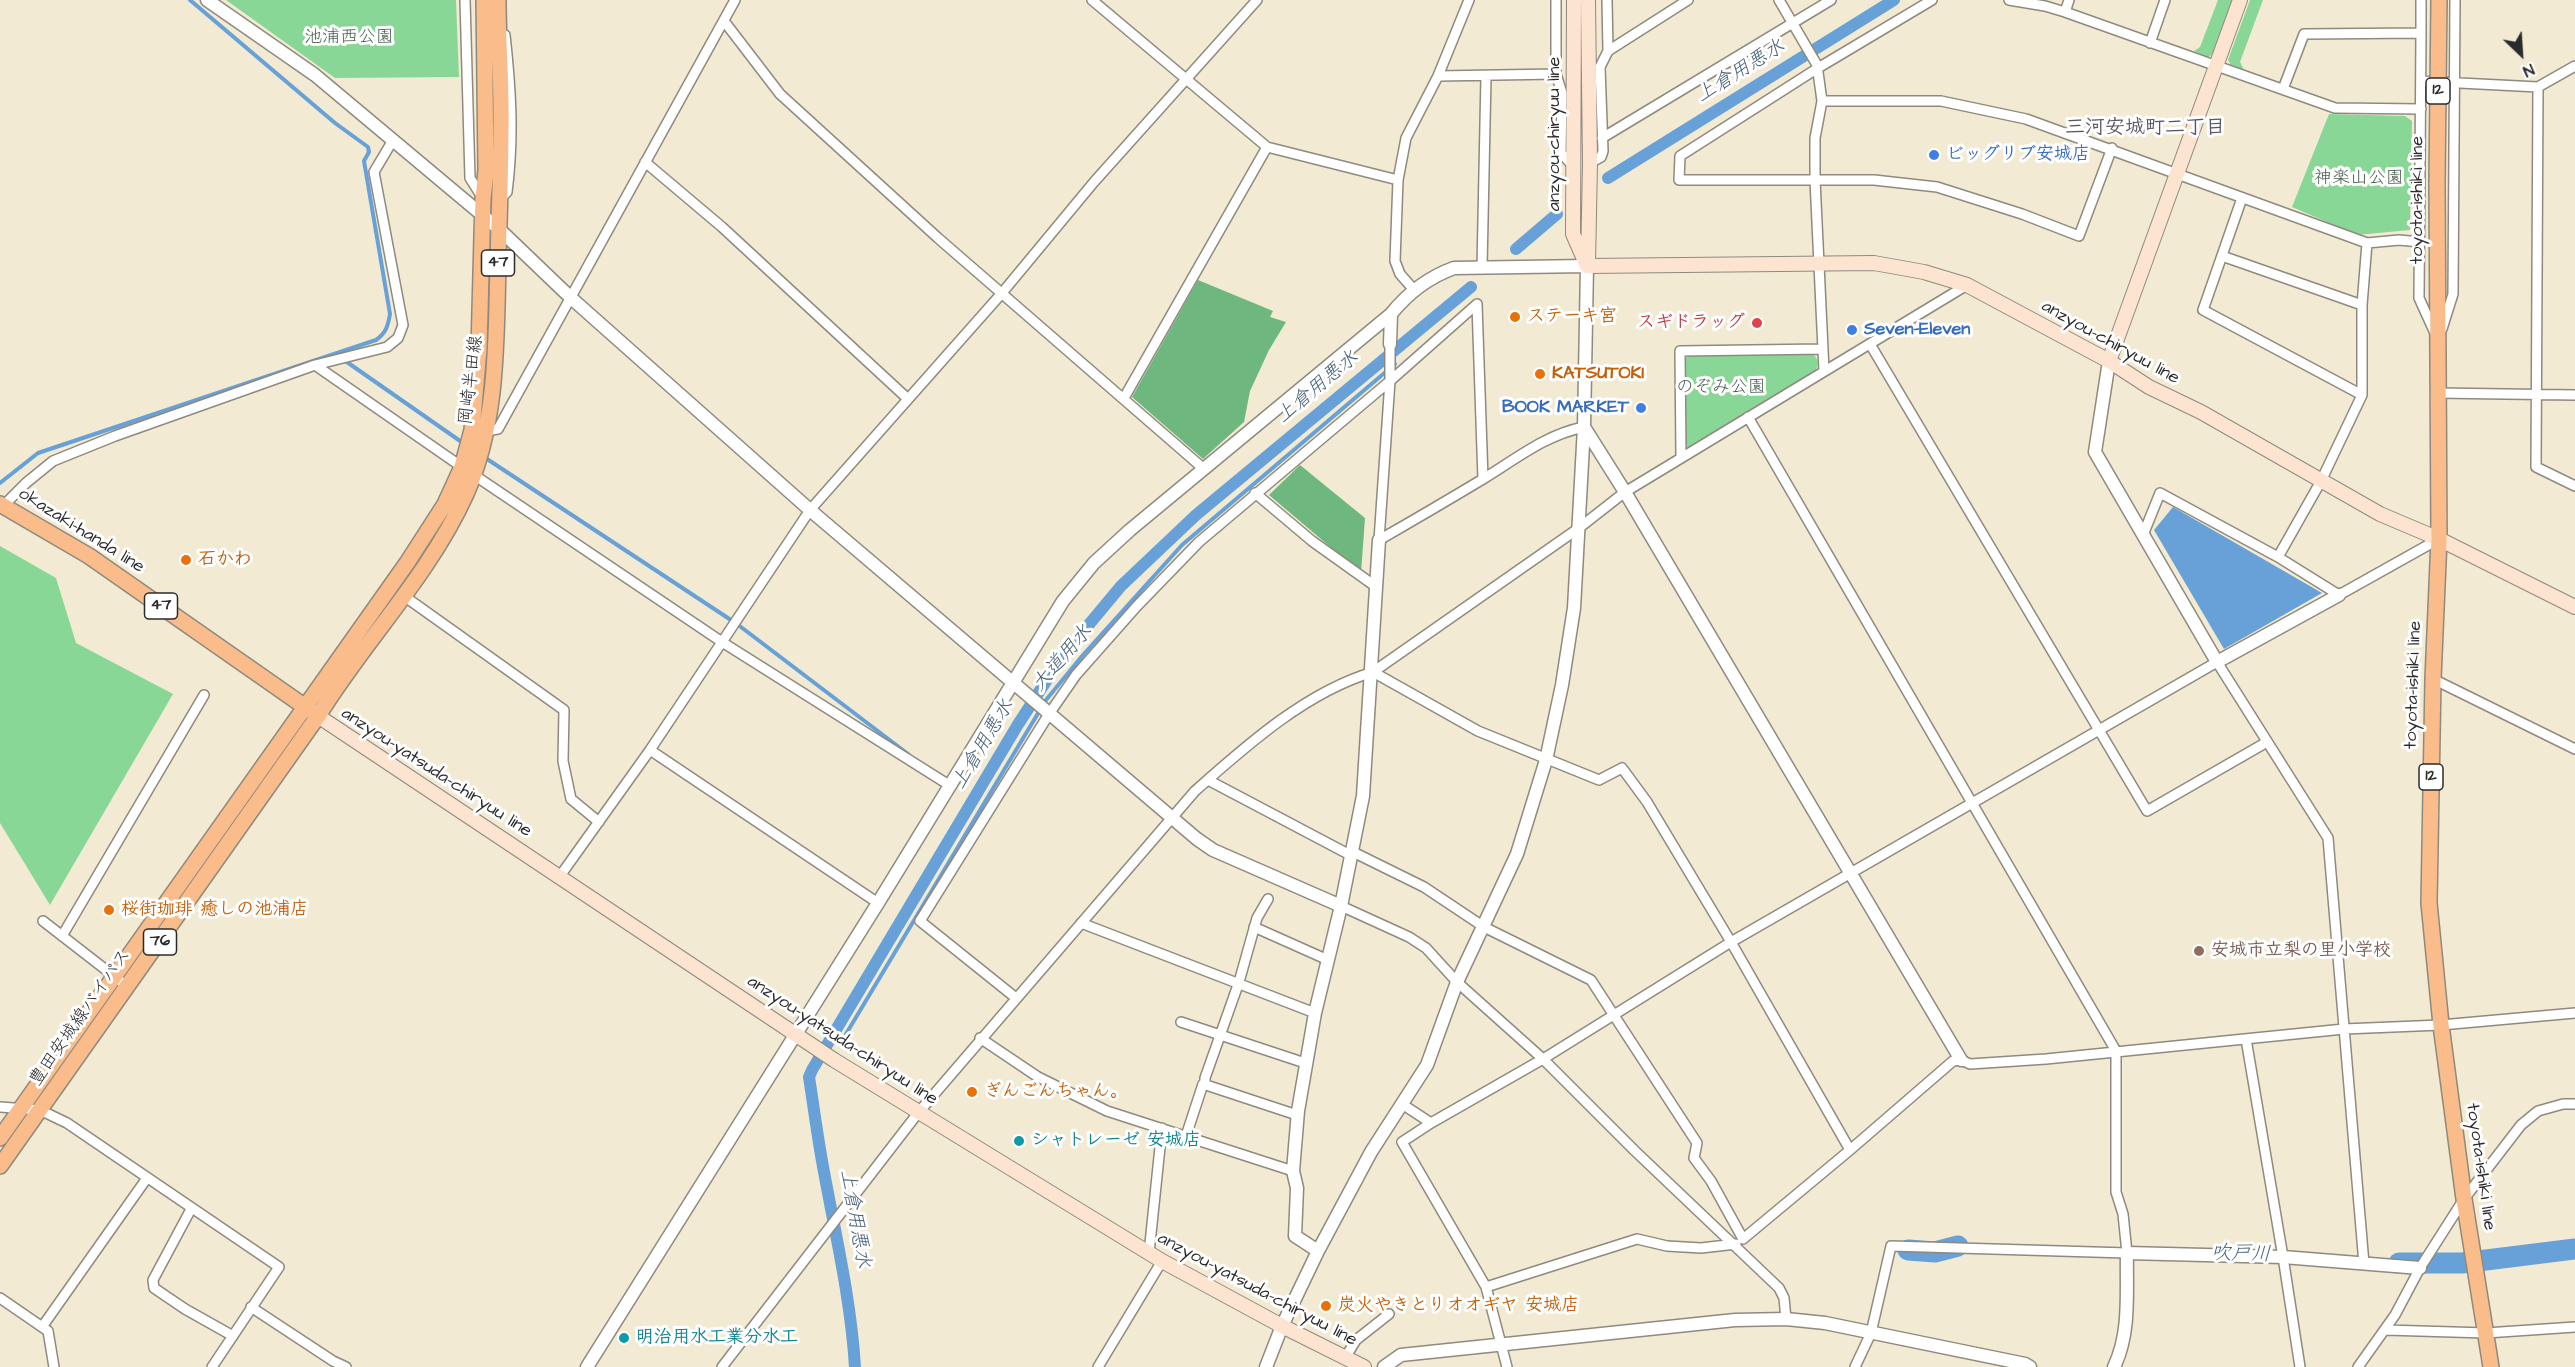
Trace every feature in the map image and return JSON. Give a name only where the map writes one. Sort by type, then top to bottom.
[{"type":"main road","name":"岡崎半田線","points":[[318,716],[333,690],[404,596],[443,537],[468,471],[477,381],[484,218],[491,200],[501,126],[484,0]]},
{"type":"main road","name":"岡崎半田線","points":[[492,47],[498,0]]},
{"type":"main road","name":"anzyou-chiryuu line","points":[[1574,0],[1573,234],[1587,266]]},
{"type":"main road","name":"anzyou-chiryuu line","points":[[1587,266],[1590,235],[1588,0]]},
{"type":"main road","points":[[2109,361],[2240,0]]},
{"type":"main road","name":"toyota-ishiki line","points":[[2439,0],[2437,183],[2439,539],[2433,680],[2429,903],[2441,1024],[2464,1199],[2491,1367]]},
{"type":"main road","name":"岡崎半田線","points":[[304,706],[468,471],[481,456],[497,337],[499,229],[491,200]]},
{"type":"main road","name":"anzyou-chiryuu line","points":[[1587,266],[1874,263],[1924,272],[1967,285],[2109,361],[2149,387],[2201,412],[2380,514],[2439,539],[2575,607]]},
{"type":"main road","name":"okazaki-handa line","points":[[1,505],[89,556],[318,716]]},
{"type":"main road","name":"豊田安城線バイパス","points":[[0,1138],[304,706]]},
{"type":"main road","name":"豊田安城線バイパス","points":[[0,1166],[318,716]]},
{"type":"main road","name":"anzyou-yatsuda-chiryuu line","points":[[318,716],[834,1060],[918,1113],[1162,1261],[1364,1367]]},
{"type":"street","points":[[207,0],[315,75],[499,229],[570,297],[810,510],[1172,819],[1213,850],[1341,906],[1408,937],[1426,948],[1457,982],[1543,1059],[1779,1288],[1784,1298],[1786,1319]]},
{"type":"street","points":[[465,0],[470,178],[491,200],[507,192],[512,150],[512,108],[504,0]]},
{"type":"street","points":[[486,431],[498,429],[735,0]]},
{"type":"street","points":[[1092,0],[1186,82],[1267,147],[1398,180]]},
{"type":"street","points":[[560,876],[650,750],[810,510],[1002,292],[1094,182],[1186,82],[1257,0]]},
{"type":"street","points":[[1415,291],[1400,274],[1395,261],[1398,180],[1406,138],[1438,76],[1469,0]]},
{"type":"street","points":[[1556,0],[1556,74],[1562,93],[1562,153],[1573,166]]},
{"type":"street","points":[[1590,163],[1601,157],[1600,67],[1608,51],[1607,0]]},
{"type":"street","points":[[1608,51],[1688,0]]},
{"type":"street","points":[[1779,0],[1817,67],[1822,101],[1815,138],[1815,180],[1824,371]]},
{"type":"street","points":[[1602,138],[1831,0]]},
{"type":"street","points":[[1932,0],[1817,67],[1680,156],[1679,180],[1874,180],[1937,187],[2022,214],[2079,236],[2112,148]]},
{"type":"street","points":[[2009,0],[2065,12],[2335,108],[2421,109]]},
{"type":"street","points":[[2065,12],[2069,0]]},
{"type":"street","points":[[2150,43],[2165,0]]},
{"type":"street","points":[[2421,0],[2419,298],[2439,341]]},
{"type":"street","points":[[2439,341],[2453,294],[2455,0]]},
{"type":"street","points":[[724,21],[780,94],[938,238],[1204,469]]},
{"type":"street","points":[[2283,89],[2304,33],[2421,33]]},
{"type":"street","points":[[2421,81],[2538,87],[2575,66]]},
{"type":"street","points":[[1438,76],[1556,74]]},
{"type":"street","points":[[1482,267],[1486,76]]},
{"type":"street","points":[[2538,87],[2536,467],[2575,486]]},
{"type":"street","points":[[1822,101],[1941,101],[2026,119],[2112,148],[2367,243],[2399,240],[2420,242]]},
{"type":"street","points":[[1,505],[53,461],[315,365],[387,347],[398,338],[403,326],[374,172],[393,140]]},
{"type":"street","points":[[1124,398],[1267,147]]},
{"type":"street","points":[[645,162],[722,227],[908,399]]},
{"type":"street","points":[[2242,198],[2203,310],[2362,395]]},
{"type":"street","points":[[2278,557],[2321,481],[2362,395],[2362,305],[2367,243]]},
{"type":"street","points":[[2222,256],[2362,305]]},
{"type":"street","points":[[587,1367],[878,903],[1063,601],[1094,563],[1439,273],[1454,268],[1587,266],[1584,427],[1574,608],[1562,686],[1546,760],[1517,854],[1457,982],[1427,1065],[1371,1152],[1318,1251],[1282,1326],[1266,1367]]},
{"type":"street","points":[[722,1367],[918,1113],[980,1038],[1208,780],[1259,737],[1306,704],[1353,678],[1373,672],[1579,528],[1625,492],[1967,285]]},
{"type":"street","points":[[1016,998],[920,921],[1047,712],[1076,675],[1137,606],[1198,542],[1390,381],[1477,304],[1483,479]]},
{"type":"street","points":[[1318,1251],[1294,1236],[1297,1188],[1293,1171],[1297,1115],[1315,1013],[1341,906],[1363,796],[1373,672],[1375,586],[1390,381],[1391,314]]},
{"type":"street","points":[[1870,344],[2147,812],[2267,742]]},
{"type":"street","points":[[1682,457],[1680,351],[1822,349]]},
{"type":"street","points":[[2109,361],[2095,452],[2217,663],[2328,838],[2364,1263]]},
{"type":"street","points":[[315,365],[722,642],[949,785]]},
{"type":"street","points":[[2437,393],[2575,395]]},
{"type":"street","points":[[1748,417],[2116,1051],[2116,1192],[2123,1214],[2127,1253],[2125,1328],[2122,1351],[2114,1367]]},
{"type":"street","points":[[1379,540],[1483,479],[1535,445],[1567,430],[1584,427]]},
{"type":"street","points":[[1584,427],[1625,492],[1961,1060]]},
{"type":"street","points":[[1255,493],[1312,541],[1375,586]]},
{"type":"street","points":[[2143,535],[2160,493],[2278,557],[2339,595]]},
{"type":"street","points":[[1507,1367],[1486,1287],[1402,1142],[1543,1059],[1731,942],[2217,663],[2439,539]]},
{"type":"street","points":[[404,596],[564,710],[563,761],[571,799],[599,822]]},
{"type":"street","points":[[1373,672],[1478,731],[1546,760],[1599,780],[1622,768],[1647,802],[1731,942],[1850,1150]]},
{"type":"street","points":[[2433,680],[2575,749]]},
{"type":"street","points":[[62,936],[204,695]]},
{"type":"street","points":[[650,750],[878,903]]},
{"type":"street","points":[[1208,780],[1352,854],[1424,887],[1484,927],[1591,980],[1697,1143],[1694,1158],[1711,1181],[1743,1239]]},
{"type":"street","points":[[1205,1085],[1205,1078],[1222,1035],[1254,927],[1268,899]]},
{"type":"street","points":[[43,921],[128,987]]},
{"type":"street","points":[[1081,923],[1315,1013]]},
{"type":"street","points":[[1254,927],[1328,960]]},
{"type":"street","points":[[1486,1287],[1637,1239],[1667,1246],[1701,1248],[1734,1245],[1850,1150],[1953,1061],[1961,1060],[1970,1064],[2344,1029],[2575,1013]]},
{"type":"street","points":[[1181,1022],[1305,1063]]},
{"type":"street","points":[[980,1038],[1038,1077],[1107,1111],[1293,1171]]},
{"type":"street","points":[[2246,1039],[2300,1367]]},
{"type":"street","points":[[1186,1136],[1203,1084],[1205,1085]]},
{"type":"street","points":[[1205,1085],[1297,1115]]},
{"type":"street","points":[[1402,1104],[1431,1123]]},
{"type":"street","points":[[2358,1367],[2386,1330],[2420,1268],[2464,1199],[2521,1125],[2538,1112],[2563,1104],[2575,1104]]},
{"type":"street","points":[[0,1107],[40,1110],[72,1126],[279,1267],[212,1367]]},
{"type":"street","points":[[1149,1253],[1162,1128]]},
{"type":"street","points":[[42,1327],[147,1178]]},
{"type":"street","points":[[191,1209],[153,1280],[154,1287],[185,1309],[233,1336]]},
{"type":"street","points":[[1856,1367],[1871,1333],[1891,1246],[2283,1257],[2420,1268]]},
{"type":"street","points":[[1098,1367],[1162,1261]]},
{"type":"street","points":[[0,1298],[48,1331],[54,1367]]},
{"type":"street","points":[[251,1307],[333,1361],[346,1367]]},
{"type":"street","points":[[1345,1358],[1356,1340],[1389,1314]]},
{"type":"street","points":[[1384,1367],[1401,1355],[1735,1320],[1786,1319],[1825,1323],[1991,1362],[2025,1364],[2030,1367]]},
{"type":"street","points":[[2386,1330],[2486,1333],[2575,1327]]},
{"type":"green space","name":"池浦西公園","points":[[226,0],[456,0],[459,77],[335,78]]},
{"type":"green space","points":[[2218,0],[2232,0],[2213,54],[2208,57],[2194,51],[2200,47]]},
{"type":"green space","points":[[2250,0],[2263,0],[2240,62],[2244,70],[2231,65],[2228,60]]},
{"type":"green space","name":"神楽山公園","points":[[2329,114],[2405,116],[2412,121],[2410,230],[2357,235],[2292,207]]},
{"type":"green space","points":[[1198,280],[1273,311],[1270,317],[1286,322],[1269,350],[1250,391],[1244,422],[1203,459],[1132,397]]},
{"type":"green space","name":"のぞみ公園","points":[[1690,354],[1813,354],[1818,365],[1815,372],[1689,448],[1685,445],[1684,360]]},
{"type":"green space","points":[[1300,465],[1365,518],[1361,573],[1269,495]]},
{"type":"green space","points":[[0,546],[56,578],[76,643],[173,694],[50,905],[0,823]]},
{"type":"water","points":[[2173,507],[2322,593],[2224,649],[2154,530]]},
{"type":"waterway","points":[[0,483],[38,453],[376,340],[387,326],[390,314],[364,161],[369,152],[368,147],[335,123],[190,0]]},
{"type":"waterway","name":"上倉用悪水","points":[[1608,178],[1894,0]]},
{"type":"waterway","name":"上倉用悪水","points":[[1516,249],[1557,214]]},
{"type":"waterway","name":"上倉用悪水","points":[[855,1367],[847,1293],[809,1077],[812,1070],[1017,726],[1061,658],[1121,586],[1196,515],[1471,287]]},
{"type":"waterway","points":[[344,360],[463,443]]},
{"type":"waterway","name":"大道用水","points":[[840,1044],[1046,700],[1083,655],[1182,545],[1395,364]]},
{"type":"waterway","points":[[484,457],[737,624],[908,754]]},
{"type":"waterway","name":"吹戸川","points":[[1908,1250],[1935,1252],[1958,1246]]},
{"type":"waterway","name":"吹戸川","points":[[2399,1263],[2462,1263],[2575,1249]]},
{"type":"place","name":"ビッグリブ安城店","points":[[1934,155]]},
{"type":"place","name":"ステーキ宮","points":[[1515,317]]},
{"type":"place","name":"スギドラッグ","points":[[1757,323]]},
{"type":"place","name":"Seven-Eleven","points":[[1852,330]]},
{"type":"place","name":"KATSUTOKI","points":[[1540,374]]},
{"type":"place","name":"BOOK MARKET","points":[[1641,408]]},
{"type":"place","name":"石かわ","points":[[186,560]]},
{"type":"place","name":"桜街珈琲 癒しの池浦店","points":[[109,910]]},
{"type":"place","name":"安城市立梨の里小学校","points":[[2199,951]]},
{"type":"place","name":"ぎんごんちゃん。","points":[[972,1092]]},
{"type":"place","name":"シャトレーゼ 安城店","points":[[1019,1141]]},
{"type":"place","name":"炭火やきとりオオギヤ 安城店","points":[[1326,1306]]},
{"type":"place","name":"明治用水工業分水工","points":[[624,1338]]},
{"type":"district","name":"三河安城町二丁目","points":[[2145,129]]}]
